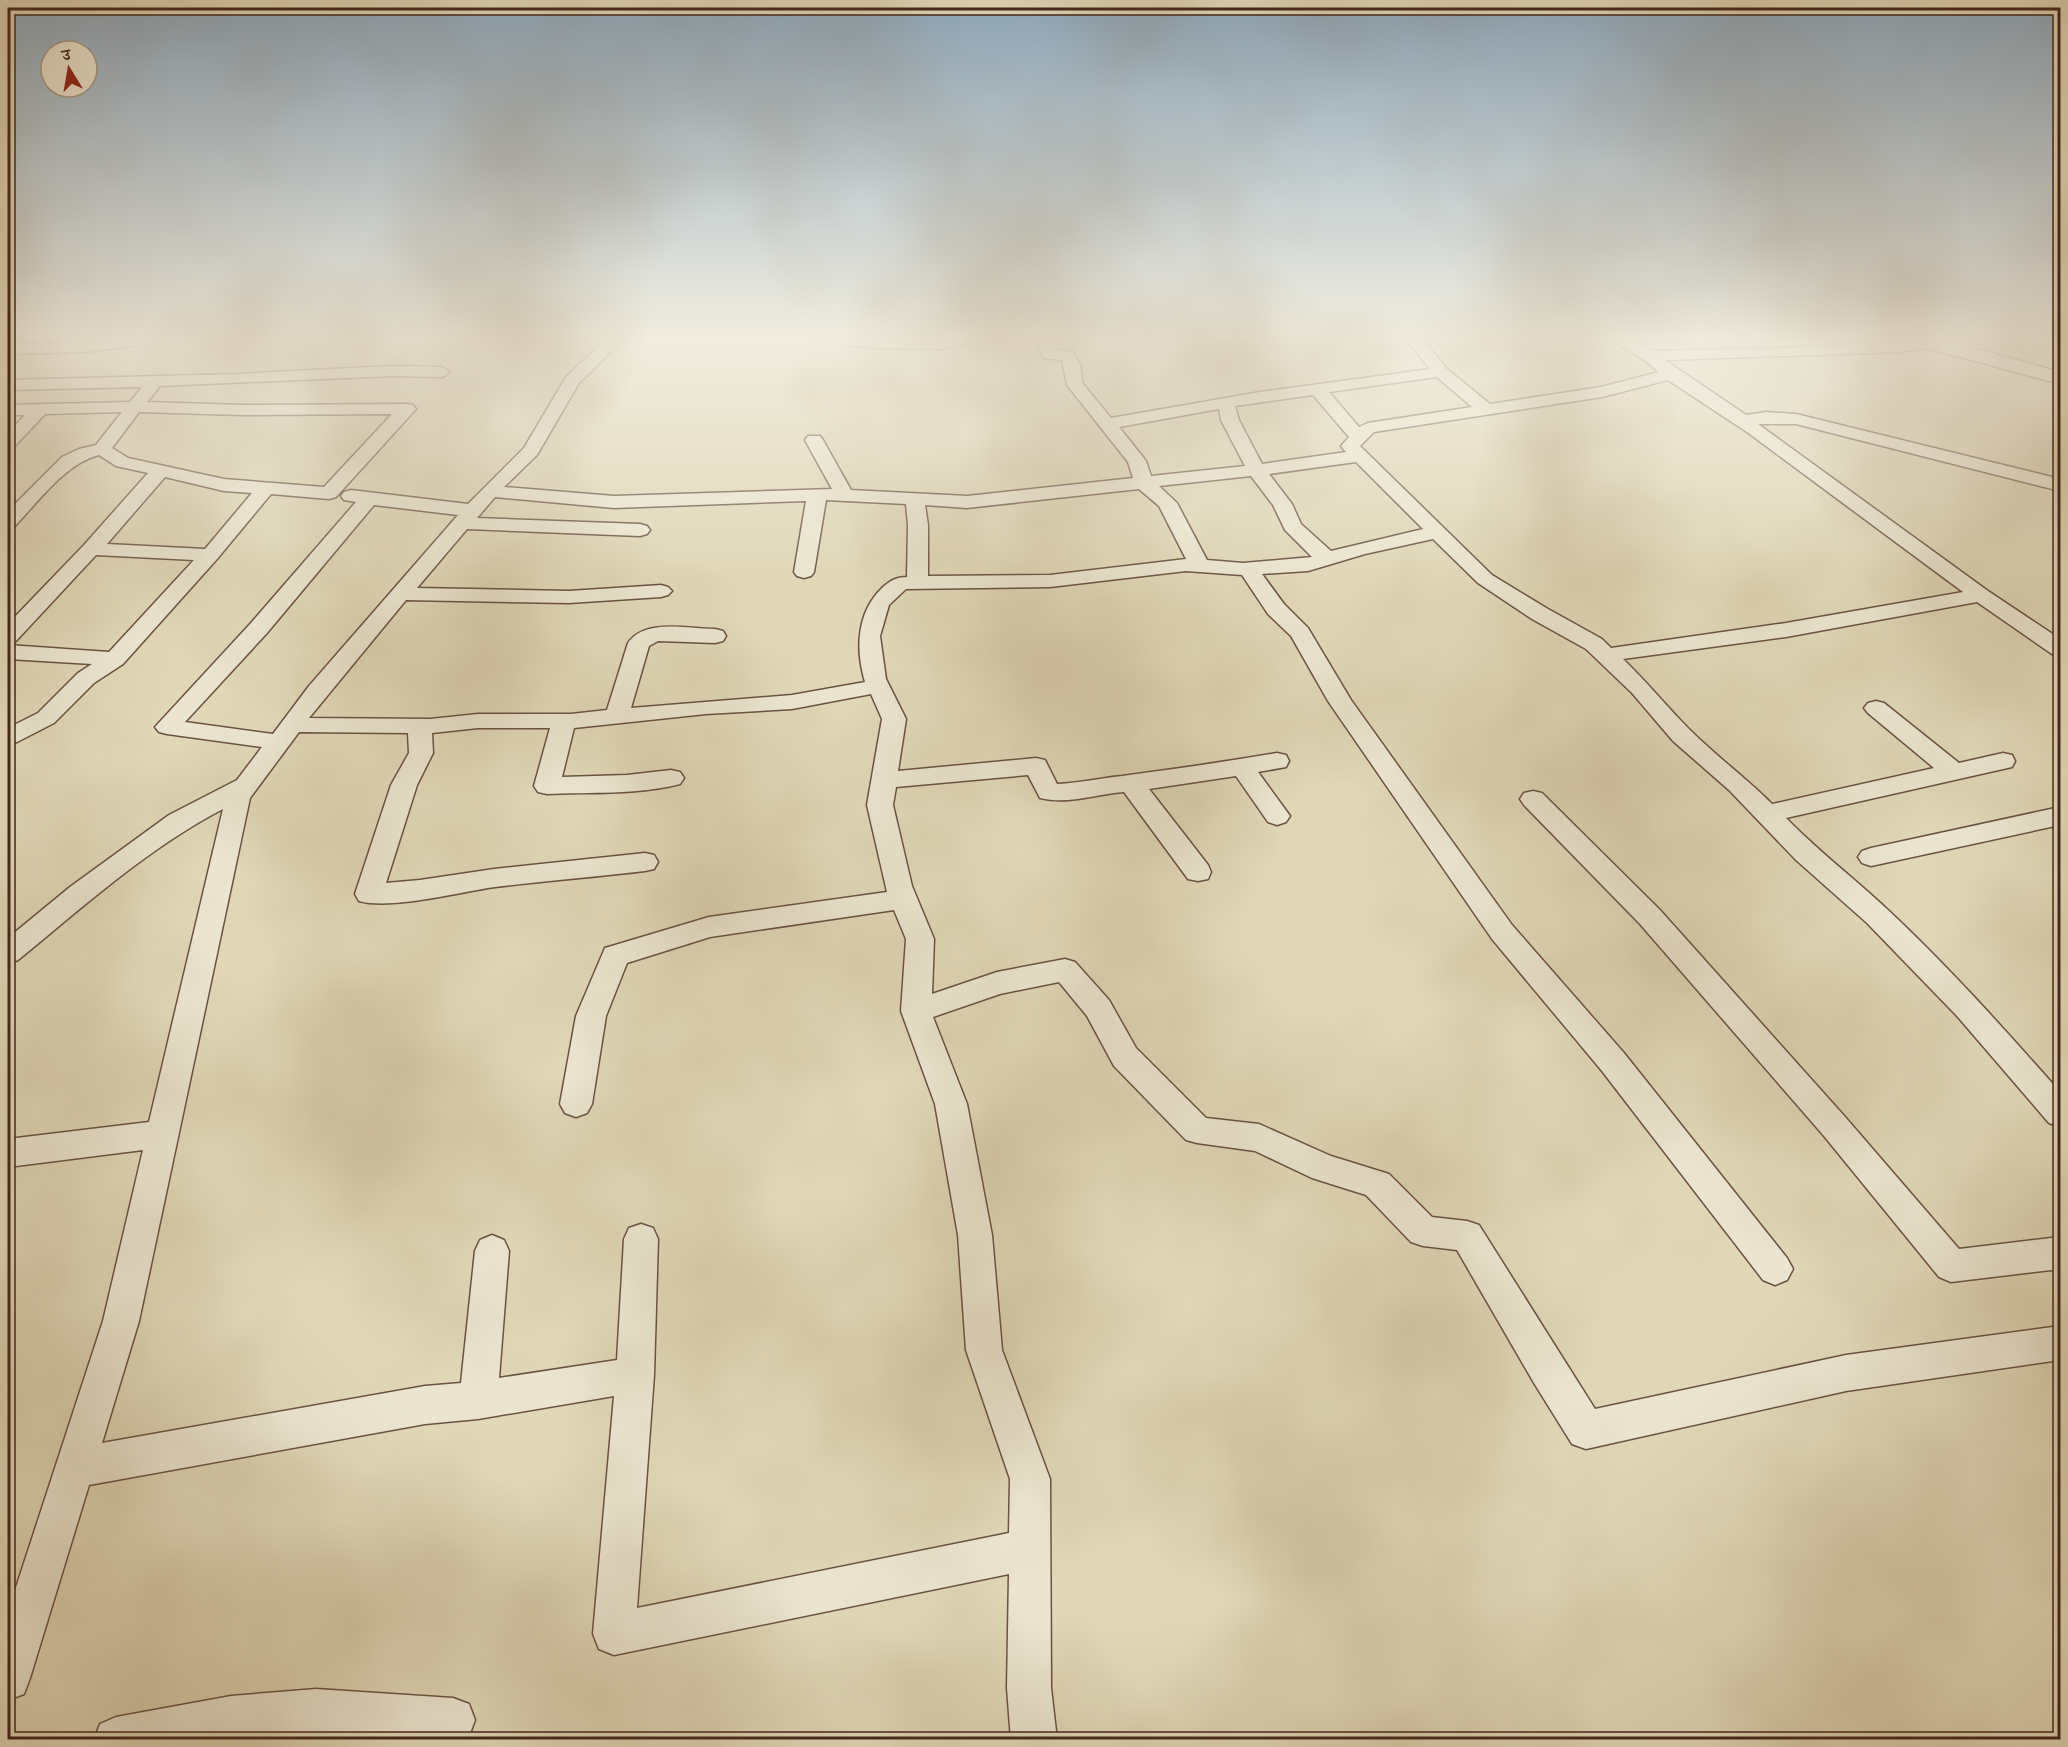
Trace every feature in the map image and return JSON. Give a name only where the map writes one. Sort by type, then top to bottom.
[{"type":"street","points":[[8,442],[31,419]]},
{"type":"street","points":[[8,522],[68,461],[85,453],[102,449],[124,419]]},
{"type":"street","points":[[330,493],[398,419]]},
{"type":"street","points":[[8,1678],[121,1321],[237,797],[317,692],[475,508],[531,451],[551,419]]},
{"type":"street","points":[[1103,419],[1137,461],[1144,483],[1167,503],[1200,566]]},
{"type":"street","points":[[1108,424],[1139,419]]},
{"type":"street","points":[[1230,419],[1256,470],[1282,504],[1292,525],[1318,552],[1329,559]]},
{"type":"street","points":[[1339,419],[1359,446],[1485,579],[1540,614],[1594,644],[1606,655],[1640,688],[1682,736],[1738,784],[1806,854],[1877,916],[1968,1008],[2061,1113]]},
{"type":"street","points":[[1359,446],[1368,428],[1426,419]]},
{"type":"street","points":[[1739,419],[1981,594],[2058,646]]},
{"type":"street","points":[[1743,421],[1757,419]]},
{"type":"street","points":[[1781,419],[1796,420],[2061,485]]},
{"type":"street","points":[[814,440],[845,495]]},
{"type":"street","points":[[475,508],[817,494],[967,502],[1256,470],[1359,446]]},
{"type":"street","points":[[102,449],[122,462],[224,485],[475,508],[640,530]]},
{"type":"street","points":[[8,636],[160,471]]},
{"type":"street","points":[[8,737],[46,718],[86,678],[115,659],[210,555],[266,488]]},
{"type":"street","points":[[804,572],[817,494]]},
{"type":"street","points":[[369,499],[259,628],[167,727],[285,734],[478,721],[563,721],[792,702],[878,686]]},
{"type":"street","points":[[915,500],[918,525],[916,584]]},
{"type":"street","points":[[1034,1740],[1029,1688],[1030,1479],[984,1350],[975,1235],[951,1104],[916,1011],[920,939],[898,886],[880,805],[894,719],[875,678],[869,636],[879,603],[900,584],[1050,581],[1186,566],[1248,569],[1308,566],[1360,549],[1438,532]]},
{"type":"street","points":[[90,549],[210,555]]},
{"type":"street","points":[[1248,569],[1276,609],[1300,633],[1340,701],[1502,932],[1613,1062],[1775,1269]]},
{"type":"street","points":[[401,594],[569,597],[661,591]]},
{"type":"street","points":[[1606,655],[1786,630],[1981,594]]},
{"type":"street","points":[[617,715],[626,693],[630,667],[639,643],[654,634],[715,636]]},
{"type":"street","points":[[8,652],[115,659]]},
{"type":"street","points":[[1876,708],[1954,772]]},
{"type":"street","points":[[563,721],[559,746],[547,786],[627,783],[671,778]]},
{"type":"street","points":[[420,726],[421,753],[404,784],[369,894],[420,890],[494,878],[645,862]]},
{"type":"street","points":[[884,780],[1036,766],[1049,792],[1084,791],[1187,777],[1277,761]]},
{"type":"street","points":[[1766,814],[2003,761]]},
{"type":"street","points":[[1241,766],[1277,816]]},
{"type":"street","points":[[1131,783],[1198,872]]},
{"type":"street","points":[[8,953],[80,894],[178,821],[246,786]]},
{"type":"street","points":[[1533,799],[1658,926],[1835,1127],[1951,1266],[2061,1253]]},
{"type":"street","points":[[1871,857],[2061,816]]},
{"type":"street","points":[[576,1104],[591,1016],[615,956],[709,927],[903,899]]},
{"type":"street","points":[[916,1011],[998,983],[1065,970],[1098,1008],[1125,1057],[1197,1130],[1259,1138],[1324,1168],[1377,1184],[1423,1231],[1467,1236],[1547,1371],[1586,1430],[1846,1373],[2061,1343]]},
{"type":"street","points":[[8,1153],[162,1134]]},
{"type":"street","points":[[641,1239],[635,1375],[614,1634],[1030,1549]]},
{"type":"street","points":[[478,1400],[492,1251]]},
{"type":"street","points":[[74,1468],[425,1405],[478,1400],[635,1375]]},
{"type":"street","points":[[116,1740],[231,1718],[316,1711],[453,1719]]}]
